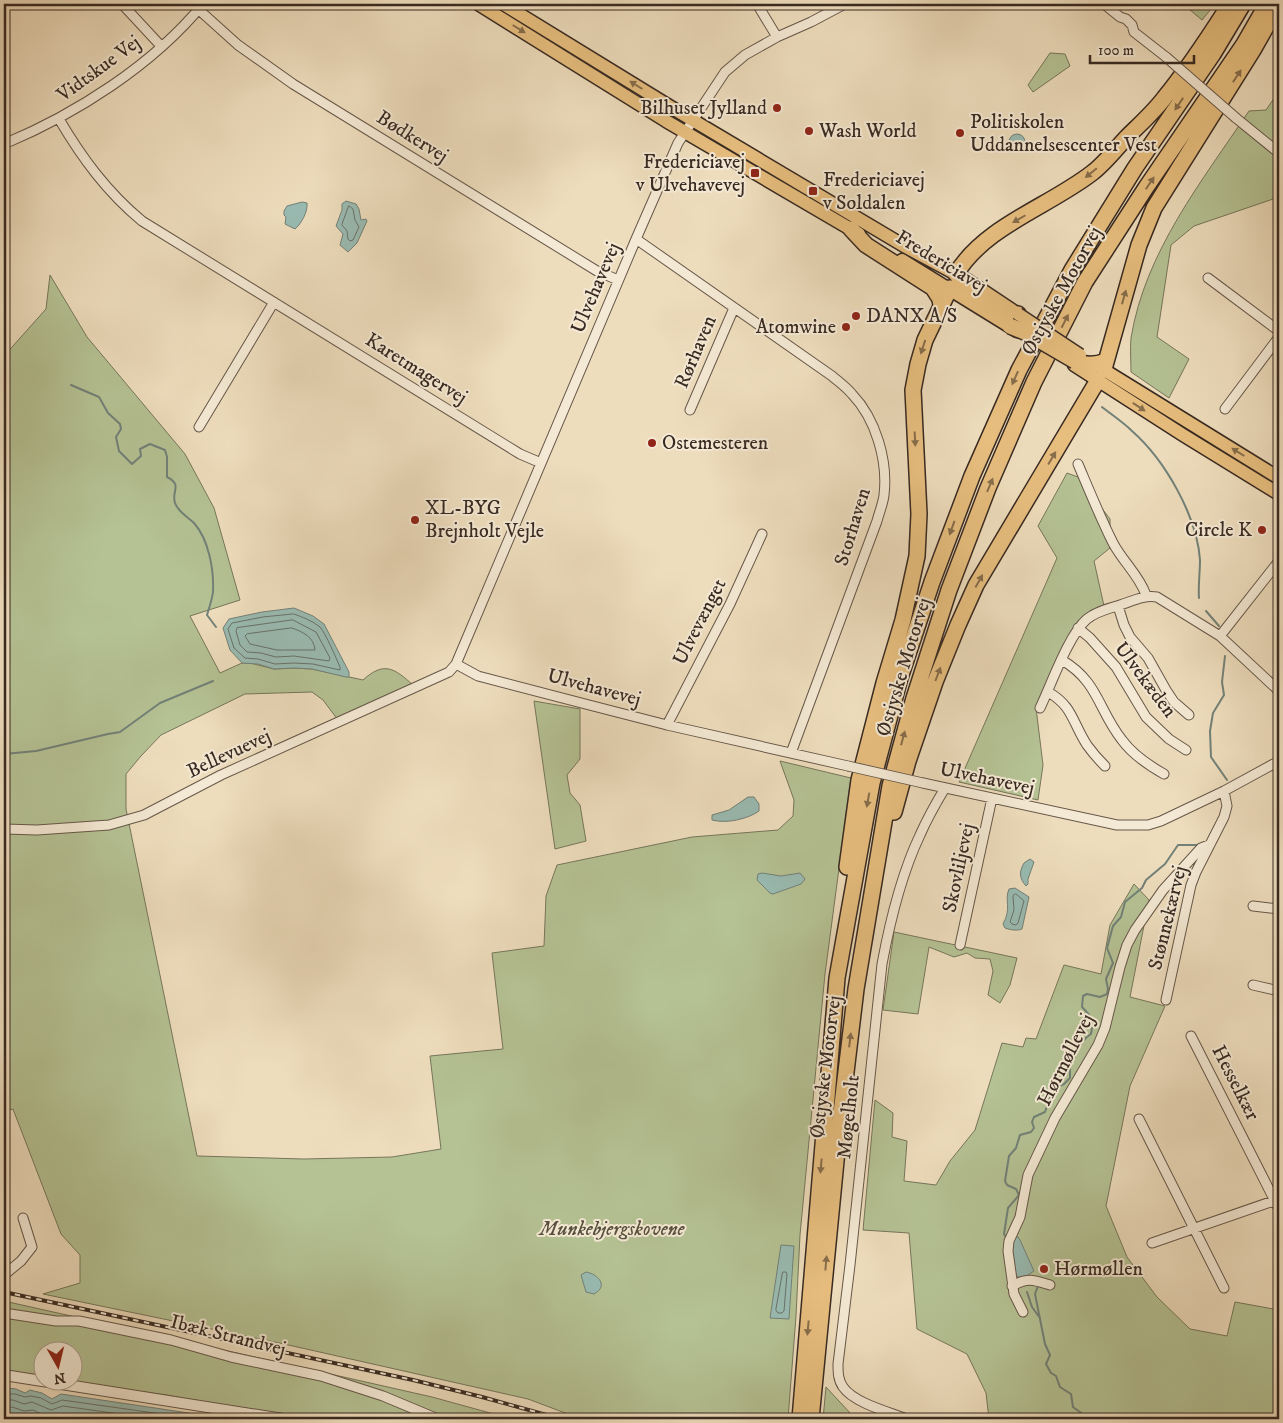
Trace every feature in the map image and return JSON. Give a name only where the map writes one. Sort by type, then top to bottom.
[{"type":"highway","points":[[837,978],[834,962],[859,780],[884,683],[903,620],[917,556],[919,514],[914,390],[918,364],[925,340],[963,263],[994,234],[1062,195],[1093,172],[1165,98],[1205,43],[1230,4]]},
{"type":"highway","name":"Østjyske Motorvej","points":[[811,1419],[809,1381],[837,978],[872,783],[900,678],[932,582],[972,476],[1019,370],[1072,270],[1136,168],[1213,54],[1243,4]]},
{"type":"highway","name":"Østjyske Motorvej","points":[[800,1419],[809,1381],[856,989],[890,786],[917,688],[948,590],[988,488],[1030,391],[1085,282],[1147,186],[1244,44],[1267,4]]},
{"type":"highway","points":[[870,905],[883,864],[908,761],[958,625],[976,585],[1101,369],[1139,245],[1154,208],[1253,50],[1279,4]]},
{"type":"highway","points":[[857,225],[866,245],[933,288],[940,299],[941,306]]},
{"type":"highway","points":[[954,281],[1004,312],[1027,333],[1081,364],[1101,369]]},
{"type":"main road","name":"Fredericiavej","points":[[478,4],[685,132],[857,225],[954,281]]},
{"type":"main road","name":"Fredericiavej","points":[[503,4],[692,120],[857,225]]},
{"type":"main road","points":[[585,71],[682,123],[692,120]]},
{"type":"main road","points":[[1101,369],[1279,478]]},
{"type":"main road","points":[[1101,369],[1184,435],[1279,494]]},
{"type":"street","points":[[122,4],[161,46]]},
{"type":"street","points":[[757,4],[777,37]]},
{"type":"street","name":"Ulvehavevej","points":[[845,4],[777,37],[745,56],[725,72],[674,150],[456,664],[478,676],[667,725],[1117,825],[1148,825],[1161,821],[1224,791],[1279,761]]},
{"type":"street","points":[[1104,4],[1120,17],[1126,19],[1132,25],[1134,32],[1279,153]]},
{"type":"street","name":"Vidtskue Vej","points":[[4,144],[59,119],[98,95],[161,46],[201,6]]},
{"type":"street","name":"Bødkervej","points":[[201,6],[238,45],[293,84],[597,271],[618,280]]},
{"type":"street","name":"Karetmagervej","points":[[59,119],[75,147],[94,172],[142,221],[520,454],[541,463]]},
{"type":"street","name":"Storhaven","points":[[636,239],[832,376],[853,395],[865,411],[874,428],[880,446],[884,471],[884,496],[877,521],[791,754]]},
{"type":"street","points":[[1208,278],[1279,331]]},
{"type":"street","points":[[200,427],[274,302]]},
{"type":"street","name":"Rørhaven","points":[[690,410],[734,308]]},
{"type":"street","points":[[1226,409],[1279,337]]},
{"type":"street","points":[[1078,464],[1113,542],[1121,557],[1142,584],[1146,595]]},
{"type":"street","name":"Ulvevænget","points":[[667,725],[730,604],[762,534]]},
{"type":"street","points":[[1220,636],[1279,561]]},
{"type":"street","points":[[1040,708],[1078,628],[1088,618],[1101,610],[1118,606],[1146,595],[1157,597],[1220,636],[1279,691]]},
{"type":"street","name":"Ulvekæden","points":[[1118,606],[1130,637],[1148,658],[1174,702],[1189,715]]},
{"type":"street","name":"Ulvekæden","points":[[1078,628],[1090,638],[1116,667],[1146,717],[1169,739],[1186,750]]},
{"type":"street","points":[[1062,660],[1082,674],[1092,688],[1111,725],[1122,740],[1148,765],[1164,774]]},
{"type":"street","name":"Bellevuevej","points":[[4,829],[37,830],[109,825],[144,815],[221,775],[449,672],[456,664]]},
{"type":"street","points":[[1048,692],[1059,698],[1067,706],[1087,744],[1105,766]]},
{"type":"street","name":"Møgelholt","points":[[907,1419],[861,1401],[850,1394],[842,1387],[838,1378],[838,1364],[882,964],[889,929],[906,872],[919,836],[945,788]]},
{"type":"street","name":"Stønnekærvej","points":[[1166,1000],[1191,885],[1224,817],[1227,806],[1224,791]]},
{"type":"street","name":"Skovliljevej","points":[[960,945],[992,798]]},
{"type":"street","name":"Hørmøllevej","points":[[1023,1312],[1012,1286],[1008,1251],[1009,1242],[1020,1217],[1028,1176],[1055,1118],[1098,1045],[1105,1028],[1128,945],[1135,930],[1144,914],[1163,890],[1200,848],[1209,845]]},
{"type":"street","points":[[1253,906],[1279,910]]},
{"type":"street","points":[[1253,985],[1279,992]]},
{"type":"street","name":"Hesselkær","points":[[1152,1243],[1194,1228],[1278,1203],[1191,1036]]},
{"type":"street","points":[[1139,1119],[1224,1288]]},
{"type":"street","points":[[4,1275],[32,1247],[23,1218]]},
{"type":"street","points":[[1012,1286],[1021,1281],[1034,1279],[1050,1285]]},
{"type":"street","name":"Ibæk Strandvej","points":[[4,1313],[56,1321],[79,1321],[171,1340],[231,1357],[321,1376],[384,1396],[438,1419]]},
{"type":"street","points":[[4,1375],[283,1419]]},
{"type":"green space","points":[[1183,4],[1215,4],[1202,20]]},
{"type":"green space","points":[[1050,53],[1065,54],[1070,66],[1033,92],[1028,85]]},
{"type":"green space","points":[[1279,91],[1279,197],[1194,226],[1171,245],[1157,337],[1189,359],[1169,398],[1131,372],[1131,338],[1138,306],[1162,247],[1195,191],[1249,111],[1266,110]]},
{"type":"green space","name":"Munkebjergskovene","points":[[50,275],[87,337],[185,454],[214,508],[240,600],[190,616],[220,673],[242,663],[250,663],[274,669],[312,669],[363,680],[377,670],[389,669],[400,674],[413,685],[338,720],[323,700],[312,692],[245,694],[161,735],[126,774],[126,809],[197,1156],[304,1159],[392,1157],[441,1149],[430,1056],[503,1049],[492,953],[544,946],[546,896],[557,865],[692,837],[778,830],[793,816],[794,800],[780,761],[851,778],[825,974],[800,1235],[788,1419],[581,1419],[528,1399],[284,1344],[43,1294],[80,1283],[80,1255],[61,1234],[13,1109],[4,1111],[4,356],[46,309]]},
{"type":"green space","points":[[1067,473],[1078,477],[1110,519],[1110,548],[1094,561],[1104,606],[1084,617],[1036,708],[1043,765],[1038,800],[959,782],[1057,558],[1038,526]]},
{"type":"green space","points":[[534,701],[580,709],[580,759],[567,775],[570,793],[580,805],[586,841],[555,849]]},
{"type":"green space","points":[[1134,884],[1149,900],[1130,997],[1165,1006],[1130,1086],[1106,1206],[1127,1257],[1157,1297],[1190,1329],[1227,1336],[1235,1302],[1279,1310],[1279,1419],[989,1419],[986,1393],[967,1354],[917,1329],[909,1233],[863,1230],[875,1100],[893,1113],[892,1137],[907,1141],[904,1181],[936,1185],[950,1161],[975,1130],[1002,1043],[1023,1047],[1026,1038],[1036,1039],[1064,965],[1101,974],[1110,925]]},
{"type":"green space","points":[[894,932],[1017,958],[1010,985],[1000,1003],[988,995],[993,971],[990,959],[975,958],[967,953],[954,957],[929,947],[918,1014],[883,1010]]},
{"type":"green space","points":[[4,1301],[432,1397],[512,1419],[302,1419],[166,1395],[82,1383],[82,1340],[32,1340],[32,1375],[4,1370]]},
{"type":"green space","points":[[826,1387],[851,1414],[854,1419],[823,1419]]},
{"type":"water","points":[[1014,134],[1020,134],[1025,139],[1023,148],[1014,150],[1009,145],[1009,139]]},
{"type":"water","points":[[346,201],[356,204],[361,220],[366,219],[367,221],[357,243],[348,252],[340,245],[343,234],[336,226],[342,210],[342,204]]},
{"type":"water","points":[[302,202],[307,203],[305,214],[295,229],[285,224],[286,217],[284,211],[287,206]]},
{"type":"water","points":[[294,608],[313,616],[324,624],[349,672],[349,677],[312,669],[274,669],[258,664],[242,663],[230,650],[223,628],[229,619]]},
{"type":"water","points":[[748,797],[754,797],[759,804],[759,811],[737,820],[712,820],[712,815],[729,810]]},
{"type":"water","points":[[1030,859],[1034,862],[1026,886],[1021,878],[1021,869],[1024,863]]},
{"type":"water","points":[[800,873],[805,879],[801,884],[773,894],[757,880],[758,874],[781,876]]},
{"type":"water","points":[[1015,888],[1029,897],[1022,929],[1012,930],[1005,928],[1003,924],[1008,909],[1007,897],[1009,889]]},
{"type":"water","points":[[1014,1237],[1018,1237],[1020,1240],[1034,1271],[1025,1277],[1017,1277],[1013,1268],[1012,1246]]},
{"type":"water","points":[[781,1245],[794,1246],[789,1319],[770,1318]]},
{"type":"water","points":[[586,1272],[594,1275],[600,1281],[601,1287],[594,1294],[586,1292],[581,1275]]},
{"type":"water","points":[[7,1388],[25,1393],[30,1390],[42,1393],[52,1399],[61,1394],[229,1419],[4,1419],[4,1389]]},
{"type":"waterway","points":[[71,385],[99,397],[108,413],[120,424],[121,429],[116,437],[119,451],[132,464],[141,456],[140,449],[150,444],[165,450],[167,477],[176,486],[175,503],[178,509],[199,530],[210,556],[213,592],[207,615],[216,627]]},
{"type":"waterway","points":[[1102,407],[1125,425],[1156,457],[1186,507],[1198,543],[1200,560],[1199,598]]},
{"type":"waterway","points":[[1206,611],[1219,626]]},
{"type":"waterway","points":[[1225,656],[1222,682],[1224,695],[1213,713],[1210,731],[1211,757],[1227,780]]},
{"type":"waterway","points":[[4,754],[36,751],[120,732],[160,703],[213,681]]},
{"type":"waterway","points":[[1007,1239],[1004,1234],[1008,1208],[1019,1195],[1016,1189],[1007,1185],[1005,1181],[1009,1156],[1016,1148],[1020,1135],[1031,1132],[1034,1128],[1032,1122],[1034,1117],[1045,1112],[1053,1089],[1064,1084],[1070,1078],[1070,1064],[1083,1041],[1091,1034],[1092,1022],[1090,1016],[1082,1007],[1083,996],[1087,994],[1100,997],[1107,994],[1106,979],[1113,963],[1107,948],[1113,926],[1121,917],[1125,902],[1142,888],[1146,880],[1165,864],[1178,845],[1199,845]]},
{"type":"waterway","points":[[1038,1286],[1035,1294],[1045,1344],[1050,1355],[1046,1364],[1051,1373],[1056,1376],[1060,1387],[1071,1394],[1073,1407],[1084,1415],[1095,1414],[1094,1419]]},
{"type":"waterway","points":[[1027,1292],[1032,1307],[1040,1318]]},
{"type":"railway","points":[[4,1292],[413,1380],[561,1419]]},
{"type":"place","name":"Bilhuset Jylland","points":[[777,108]]},
{"type":"place","name":"Wash World","points":[[809,131]]},
{"type":"place","name":"Politiskolen Uddannelsescenter Vest","points":[[960,133]]},
{"type":"place","name":"Fredericiavej v Ulvehavevej","points":[[755,173]]},
{"type":"place","name":"Fredericiavej v Soldalen","points":[[813,191]]},
{"type":"place","name":"DANX A/S","points":[[856,316]]},
{"type":"place","name":"Atomwine","points":[[846,327]]},
{"type":"place","name":"Ostemesteren","points":[[652,443]]},
{"type":"place","name":"XL-BYG Brejnholt Vejle","points":[[415,520]]},
{"type":"place","name":"Circle K","points":[[1262,530]]},
{"type":"place","name":"Hørmøllen","points":[[1044,1269]]}]
